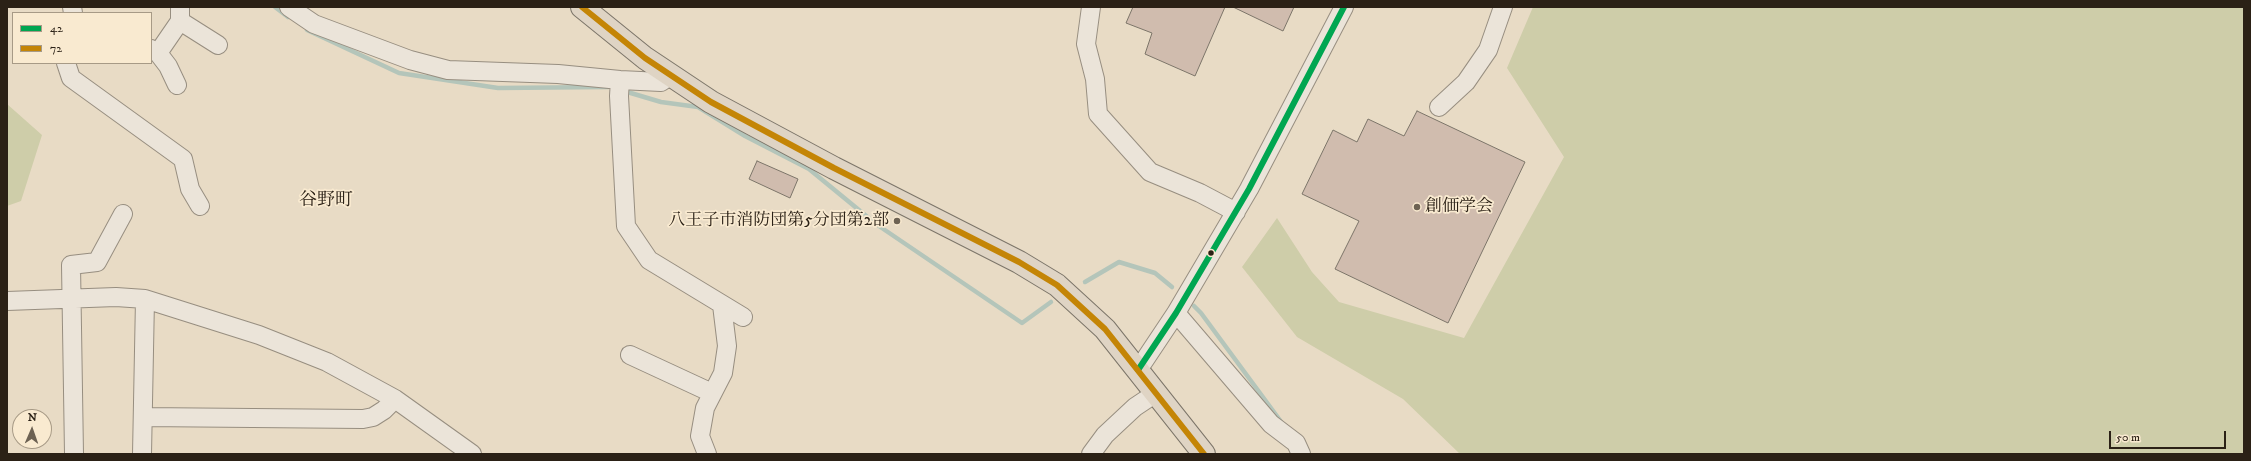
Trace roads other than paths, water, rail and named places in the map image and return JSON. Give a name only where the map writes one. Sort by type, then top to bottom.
[{"type":"main road","points":[[582,7],[670,76],[754,126],[952,227],[1040,274],[1078,303],[1105,328],[1156,392],[1195,450]]},
{"type":"street","points":[[1091,7],[1086,44],[1095,79],[1098,114],[1150,172],[1200,193],[1236,212]]},
{"type":"street","points":[[1138,370],[1176,313],[1236,212],[1344,7]]},
{"type":"street","points":[[1439,107],[1466,82],[1488,50],[1503,7]]},
{"type":"street","points":[[292,8],[314,24],[410,60],[448,70],[558,74],[619,87],[661,82],[670,76]]},
{"type":"street","points":[[177,85],[168,66],[155,51],[180,14],[218,45]]},
{"type":"street","points":[[66,64],[71,78],[183,159],[190,189],[200,206]]},
{"type":"street","points":[[619,87],[626,226],[649,260],[743,318]]},
{"type":"street","points":[[74,454],[71,265],[97,262],[123,214]]},
{"type":"street","points":[[7,301],[116,297],[145,299],[290,347],[327,362],[395,399],[472,454]]},
{"type":"street","points":[[142,454],[145,299]]},
{"type":"street","points":[[707,454],[700,436],[705,408],[723,373],[727,346],[722,305]]},
{"type":"street","points":[[1176,313],[1271,424],[1290,437],[1301,454]]},
{"type":"street","points":[[630,355],[712,393]]},
{"type":"street","points":[[1091,454],[1105,435],[1135,407],[1156,392]]},
{"type":"street","points":[[143,417],[363,419],[373,417],[384,410],[395,399]]},
{"type":"waterway","points":[[275,7],[288,17]]},
{"type":"waterway","points":[[307,30],[399,73],[498,88],[609,87]]},
{"type":"waterway","points":[[624,91],[661,102],[698,107],[745,136],[809,169],[876,224],[1022,323],[1051,302]]},
{"type":"waterway","points":[[1085,282],[1119,262],[1155,273],[1172,287]]},
{"type":"waterway","points":[[1194,306],[1201,313],[1282,423]]},
{"type":"place","name":"創価学会","points":[[1417,207]]},
{"type":"place","name":"八王子市消防団第5分団第2部","points":[[897,221]]},
{"type":"district","name":"谷野町","points":[[326,201]]}]
